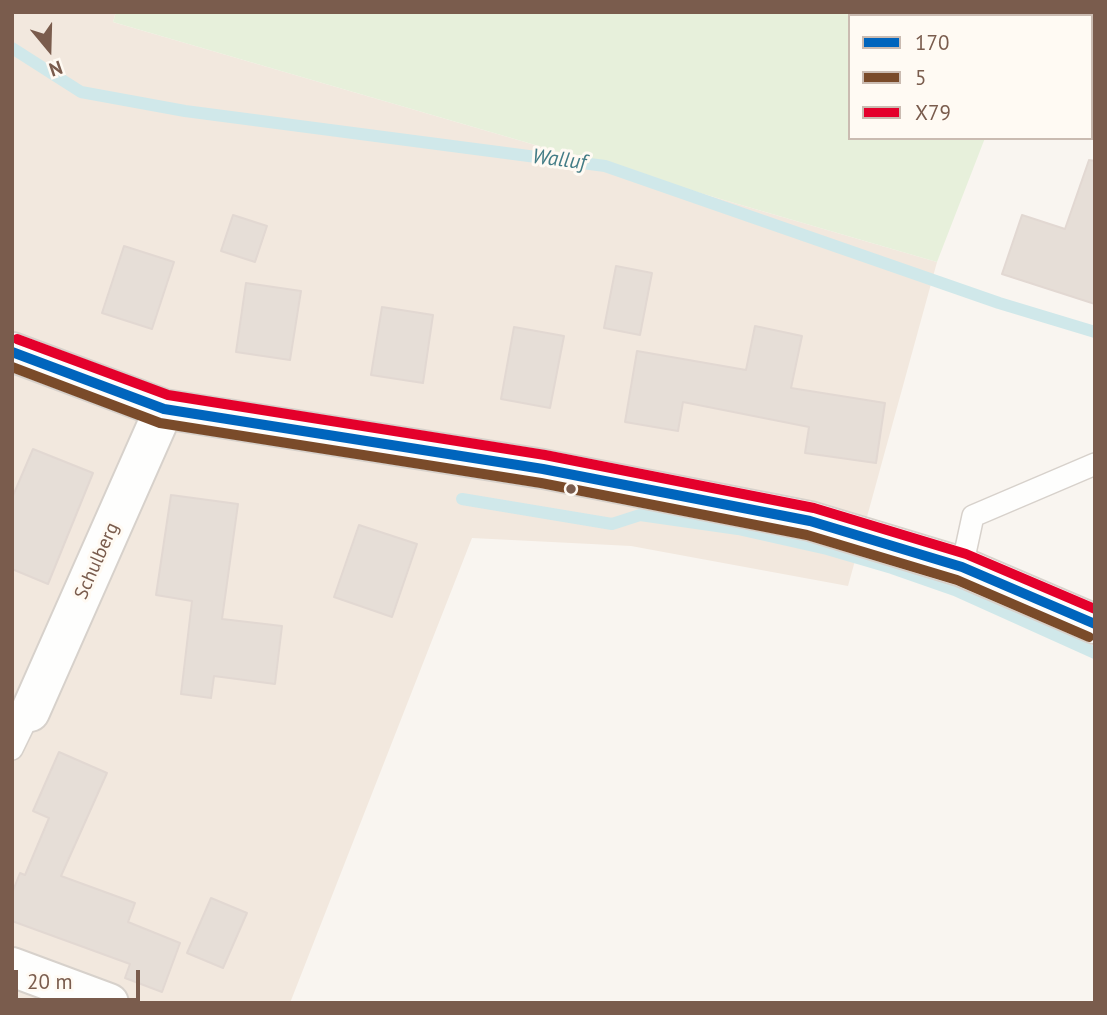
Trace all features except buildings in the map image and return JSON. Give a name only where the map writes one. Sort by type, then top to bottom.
[{"type":"street","points":[[12,352],[164,409],[543,469],[810,521],[962,567],[1095,625]]},
{"type":"street","name":"Schulberg","points":[[30,712],[164,409]]},
{"type":"street","points":[[12,967],[109,1003]]},
{"type":"lane","points":[[962,567],[973,516],[1095,464]]},
{"type":"lane","points":[[12,748],[30,712]]},
{"type":"shaded area","points":[[12,12],[116,12],[113,22],[937,262],[848,586],[631,546],[472,538],[290,1003],[12,1003]]},
{"type":"green space","points":[[116,12],[1034,12],[848,14],[848,140],[984,140],[937,262],[113,22]]},
{"type":"waterway","name":"Walluf","points":[[12,48],[81,92],[185,111],[605,166],[999,303],[1095,332]]},
{"type":"waterway","points":[[462,499],[612,524],[640,515],[738,529],[827,549],[955,590],[1095,653]]},
{"type":"transit line","name":"X79","points":[[17,339],[168,395],[545,455],[814,508],[966,554],[1095,609]]},
{"type":"transit line","name":"170","points":[[12,352],[164,409],[543,469],[810,521],[962,567],[1095,624]]},
{"type":"transit line","name":"5","points":[[12,367],[160,423],[541,483],[807,535],[957,580],[1089,637]]}]
